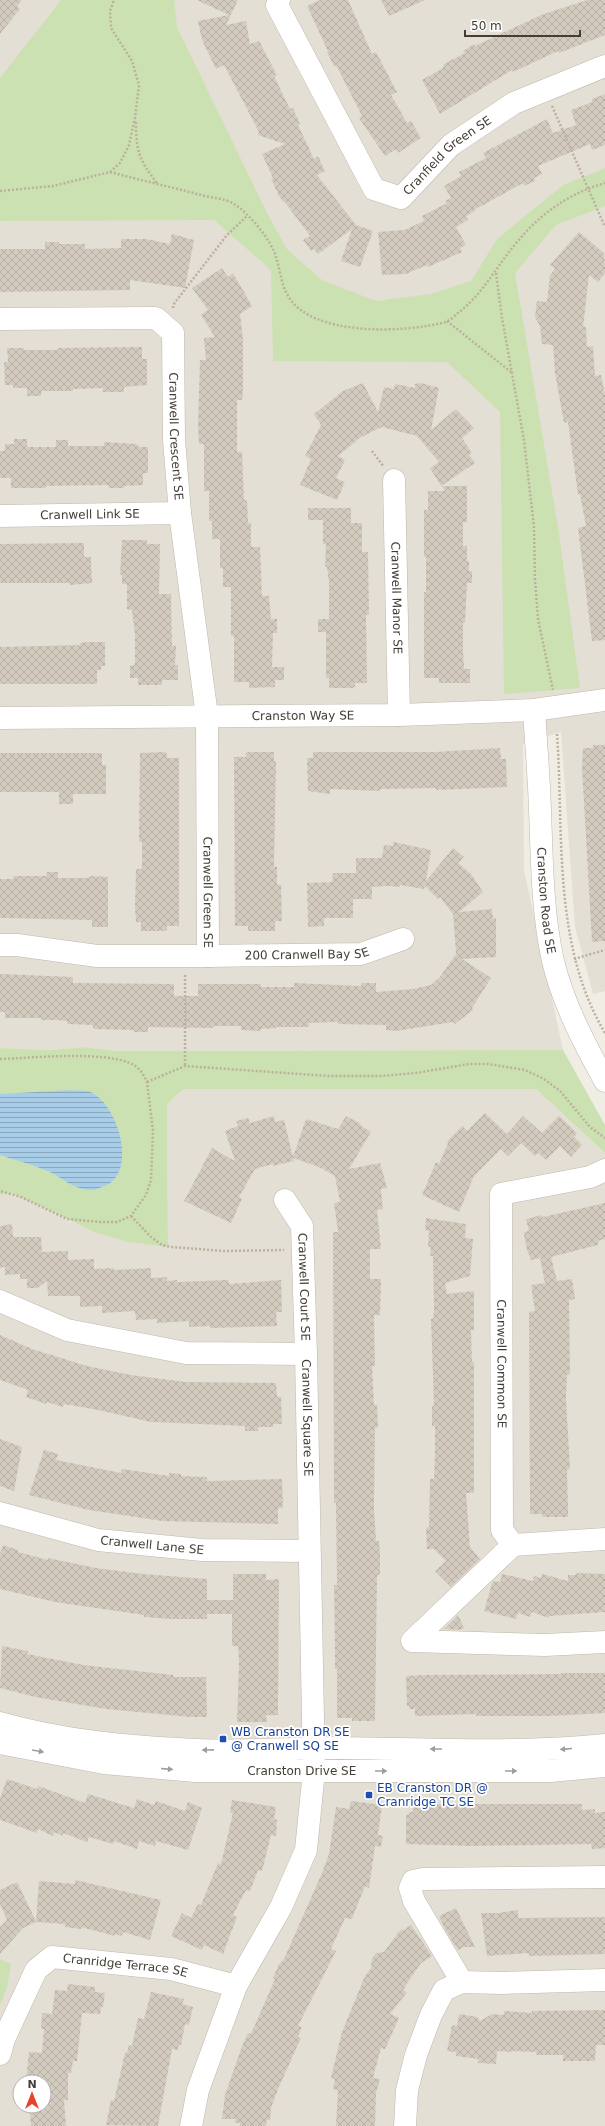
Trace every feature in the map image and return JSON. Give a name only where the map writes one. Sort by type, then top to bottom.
[{"type":"street","name":"Cranfield Green SE","points":[[279,0],[277,5],[374,189],[401,198],[451,145],[514,103],[605,66]]},
{"type":"street","points":[[0,319],[156,318],[173,333]]},
{"type":"street","name":"Cranwell Crescent SE","points":[[173,333],[174,440],[180,513],[207,716]]},
{"type":"street","name":"Cranwell Manor SE","points":[[394,480],[399,715]]},
{"type":"street","name":"Cranwell Link SE","points":[[0,516],[180,513]]},
{"type":"street","name":"Cranston Way SE","points":[[0,718],[399,715],[534,710],[605,700]]},
{"type":"street","name":"Cranston Road SE","points":[[534,710],[539,773],[544,901],[553,962],[569,1010],[605,1081]]},
{"type":"street","name":"Cranwell Green SE","points":[[0,945],[17,945],[97,956],[208,956],[207,716]]},
{"type":"street","name":"200 Cranwell Bay SE","points":[[208,956],[361,954],[403,939]]},
{"type":"street","name":"Cranwell Common SE","points":[[513,1545],[502,1530],[501,1194],[590,1177],[605,1170]]},
{"type":"street","name":"Cranwell Court SE","points":[[285,1200],[302,1226],[306,1354]]},
{"type":"street","name":"Cranwell Square SE","points":[[0,1301],[67,1330],[186,1353],[306,1354],[308,1551],[314,1771]]},
{"type":"street","name":"Cranwell Lane SE","points":[[0,1513],[98,1540],[202,1550],[308,1551]]},
{"type":"street","points":[[605,1539],[513,1545],[412,1641],[545,1645],[605,1642]]},
{"type":"street","name":"Cranston Drive SE","points":[[0,1723],[19,1728],[93,1741],[182,1749],[313,1748],[560,1750],[605,1745]]},
{"type":"street","name":"Cranston Drive SE","points":[[0,1743],[104,1763],[195,1771],[550,1771],[605,1766]]},
{"type":"street","points":[[191,2126],[198,2090],[236,1986],[280,1907],[306,1850],[314,1771]]},
{"type":"street","points":[[462,1982],[414,1901],[410,1888],[413,1881],[423,1879],[605,1877]]},
{"type":"street","name":"Cranridge Terrace SE","points":[[0,2054],[4,2039],[36,1970],[52,1957],[171,1969],[236,1986]]},
{"type":"street","points":[[405,2126],[407,2090],[416,2054],[431,2015],[444,1990],[462,1982],[502,1983],[605,1980]]},
{"type":"path","points":[[114,0],[110,11],[111,28],[132,61],[139,85],[136,118],[138,151],[141,162],[157,184]]},
{"type":"path","points":[[546,89],[587,188],[605,227]]},
{"type":"path","points":[[110,172],[120,163],[129,145],[136,118]]},
{"type":"path","points":[[0,191],[53,186],[110,172],[234,203],[256,224],[272,245],[287,295],[298,309],[314,319],[336,325],[368,329],[411,328],[447,321],[470,304],[496,273],[517,241],[530,226],[568,197],[587,188],[605,183]]},
{"type":"path","points":[[173,333],[173,306],[227,235],[247,216]]},
{"type":"path","points":[[496,273],[511,372],[524,440],[533,519],[538,619],[553,694]]},
{"type":"path","points":[[447,321],[511,372]]},
{"type":"path","points":[[557,734],[566,912],[574,959],[592,1007],[605,1033]]},
{"type":"path","points":[[574,959],[605,950]]},
{"type":"path","points":[[185,968],[185,1066]]},
{"type":"path","points":[[0,1059],[91,1056],[117,1060],[134,1065],[144,1075],[147,1082],[153,1131],[151,1180],[146,1195],[131,1216],[117,1222],[67,1219],[21,1197],[0,1191]]},
{"type":"path","points":[[147,1082],[185,1066],[329,1076],[416,1073],[469,1064],[508,1067],[525,1070],[544,1079],[560,1091],[590,1127],[605,1138]]},
{"type":"path","points":[[131,1216],[151,1237],[162,1245],[171,1247],[224,1251],[287,1250],[303,1247]]},
{"type":"shaded area","points":[[0,0],[605,0],[605,991],[593,994],[575,927],[561,732],[523,744],[524,870],[563,1050],[115,1051],[85,1047],[49,1050],[0,1048]]},
{"type":"shaded area","points":[[183,1089],[536,1089],[605,1153],[605,2126],[0,2126],[0,1195],[11,1193],[71,1222],[168,1247],[167,1104]]},
{"type":"green space","points":[[61,0],[174,0],[177,27],[266,211],[287,249],[322,280],[376,301],[431,294],[471,281],[497,239],[563,185],[605,168],[605,206],[556,225],[515,273],[558,527],[580,688],[504,694],[500,412],[447,362],[273,361],[271,270],[214,220],[0,221],[0,78]]},
{"type":"green space","points":[[85,1047],[115,1051],[563,1050],[605,1125],[605,1153],[536,1089],[183,1089],[167,1104],[168,1247],[128,1242],[97,1233],[11,1193],[0,1195],[0,1048],[49,1050]]},
{"type":"green space","points":[[0,1959],[11,1964],[7,1988],[0,2005]]},
{"type":"water","points":[[71,1090],[87,1091],[98,1097],[107,1107],[115,1122],[120,1138],[122,1154],[120,1168],[114,1180],[94,1190],[80,1188],[46,1170],[0,1155],[0,1094]]},
{"type":"building","points":[[0,0],[22,0],[17,6],[20,9],[0,34]]},
{"type":"building","points":[[197,0],[238,0],[226,25],[246,21],[250,44],[259,41],[277,75],[274,76],[290,109],[293,108],[300,124],[298,125],[314,159],[318,156],[325,171],[317,175],[356,225],[373,231],[360,267],[341,261],[352,229],[318,254],[314,249],[311,251],[303,240],[310,236],[279,196],[262,154],[285,144],[258,135],[259,132],[224,65],[216,69],[202,40],[198,21],[229,15]]},
{"type":"building","points":[[320,0],[348,0],[372,54],[376,52],[397,92],[391,95],[407,123],[411,121],[421,138],[398,153],[396,149],[385,156],[359,118],[362,116],[336,65],[334,66],[327,52],[328,51],[307,6]]},
{"type":"building","points":[[381,0],[425,0],[389,16]]},
{"type":"building","points":[[587,0],[605,0],[605,35],[559,53],[558,51],[513,72],[512,70],[440,114],[422,80],[443,68],[444,64],[465,53],[463,51],[474,44],[475,46],[541,15]]},
{"type":"building","points":[[605,94],[605,145],[592,150],[590,144],[538,166],[542,174],[534,178],[535,181],[524,186],[523,183],[474,210],[475,211],[466,216],[468,220],[456,227],[466,245],[460,248],[462,252],[428,267],[427,265],[406,274],[382,275],[378,232],[404,230],[424,221],[422,216],[447,203],[445,201],[451,198],[444,186],[461,176],[459,172],[486,158],[483,153],[547,119],[553,133],[576,125],[571,110],[592,102],[592,99]]},
{"type":"building","points":[[579,232],[604,253],[605,267],[605,273],[598,282],[589,275],[583,327],[586,327],[587,347],[593,346],[595,376],[601,375],[605,394],[605,640],[592,641],[578,528],[586,526],[580,494],[578,494],[568,422],[564,423],[555,373],[553,345],[542,344],[540,326],[535,317],[537,301],[547,302],[550,275],[555,269],[550,265]]},
{"type":"building","points":[[172,234],[194,240],[185,288],[130,280],[130,290],[0,292],[0,249],[45,249],[45,242],[59,242],[59,244],[85,244],[85,249],[121,248],[121,239],[146,239],[170,244]]},
{"type":"building","points":[[222,268],[228,277],[233,273],[252,306],[240,314],[243,339],[243,392],[242,400],[237,400],[237,452],[242,452],[244,500],[247,500],[248,523],[251,523],[251,547],[260,547],[262,596],[269,596],[271,619],[277,619],[277,633],[273,633],[272,667],[284,667],[284,680],[275,680],[275,687],[249,688],[249,682],[234,682],[234,636],[231,636],[231,587],[223,587],[223,568],[220,568],[220,539],[212,539],[212,521],[209,521],[209,491],[204,491],[204,444],[199,444],[198,425],[200,360],[206,360],[204,338],[215,337],[201,315],[208,310],[192,288]]},
{"type":"building","points":[[142,347],[142,359],[147,359],[147,385],[124,387],[124,392],[103,392],[103,388],[73,389],[73,391],[41,391],[41,396],[27,396],[27,388],[13,388],[13,385],[5,385],[4,362],[8,362],[7,348],[24,348],[24,350],[58,350],[58,348]]},
{"type":"building","points":[[363,383],[378,412],[384,387],[394,389],[395,384],[415,388],[415,384],[421,383],[439,388],[431,430],[456,409],[474,428],[462,438],[472,453],[469,455],[475,463],[441,486],[430,468],[439,462],[417,436],[382,427],[361,437],[338,456],[345,460],[336,478],[345,482],[337,500],[300,485],[311,459],[305,456],[321,425],[314,414],[343,391]]},
{"type":"building","points":[[14,439],[27,439],[27,447],[56,447],[56,440],[68,440],[68,446],[104,446],[104,442],[136,444],[140,447],[148,447],[148,473],[143,473],[143,485],[124,486],[124,488],[109,488],[109,485],[11,488],[11,478],[0,478],[0,451],[5,451],[5,444],[14,444]]},
{"type":"building","points":[[442,486],[467,486],[467,522],[463,522],[463,546],[467,546],[467,561],[469,561],[469,571],[472,571],[472,583],[467,583],[465,623],[463,623],[463,648],[464,669],[470,669],[470,683],[439,683],[439,678],[424,678],[424,592],[426,592],[426,557],[424,557],[424,510],[428,510],[428,491],[445,491]]},
{"type":"building","points":[[308,508],[351,508],[351,523],[362,523],[362,552],[368,552],[369,615],[366,615],[367,683],[355,683],[355,687],[352,688],[329,688],[329,678],[326,678],[326,632],[318,632],[318,619],[329,619],[329,582],[327,567],[325,567],[326,544],[323,544],[323,520],[308,520]]},
{"type":"building","points":[[122,540],[147,540],[147,544],[160,544],[159,594],[171,594],[172,646],[176,646],[175,665],[178,665],[178,680],[162,680],[162,685],[138,685],[138,678],[130,678],[130,666],[135,665],[135,635],[132,610],[127,609],[127,584],[122,584],[122,575],[120,575]]},
{"type":"building","points":[[84,543],[84,557],[91,557],[92,583],[70,585],[69,583],[0,583],[0,544]]},
{"type":"building","points":[[105,642],[105,666],[101,666],[101,670],[97,670],[97,684],[0,684],[0,647],[80,645],[80,643]]},
{"type":"building","points":[[593,745],[605,745],[605,941],[592,942],[582,768],[583,748],[593,748]]},
{"type":"building","points":[[500,748],[501,759],[506,759],[507,787],[436,790],[436,788],[380,789],[380,791],[330,789],[330,794],[308,791],[307,758],[313,758],[313,752],[435,752]]},
{"type":"building","points":[[165,752],[167,754],[167,758],[179,758],[179,926],[167,926],[167,930],[164,931],[141,931],[141,922],[136,922],[135,907],[136,869],[142,869],[142,842],[139,842],[140,753]]},
{"type":"building","points":[[274,752],[274,761],[276,761],[274,867],[277,867],[277,885],[281,885],[282,921],[275,921],[275,931],[248,931],[248,926],[235,926],[234,757],[246,757],[246,753]]},
{"type":"building","points":[[0,753],[102,753],[102,765],[106,765],[106,794],[73,794],[73,804],[59,804],[59,792],[0,792]]},
{"type":"building","points":[[393,842],[431,850],[426,881],[453,848],[464,857],[458,863],[472,875],[483,892],[459,912],[492,909],[493,919],[496,918],[496,957],[462,959],[491,978],[472,1008],[473,1010],[455,1024],[453,1022],[396,1031],[386,1030],[386,1025],[338,1024],[338,1022],[309,1023],[309,1027],[276,1027],[261,1029],[261,1031],[241,1030],[241,1026],[214,1026],[212,1028],[148,1027],[148,1032],[134,1032],[134,1030],[93,1029],[93,1025],[67,1024],[67,1021],[41,1020],[41,1018],[5,1018],[5,1012],[0,1012],[0,974],[73,977],[73,983],[174,984],[174,996],[198,996],[198,984],[261,984],[261,987],[294,987],[294,983],[361,986],[361,983],[376,983],[376,992],[413,989],[431,985],[440,977],[456,954],[453,914],[440,897],[438,899],[425,886],[424,889],[400,885],[400,887],[372,887],[372,899],[353,899],[353,918],[324,918],[324,926],[308,927],[307,883],[332,882],[333,873],[356,873],[356,858],[382,858],[384,845],[393,846]]},
{"type":"building","points":[[47,872],[58,872],[58,878],[86,878],[91,876],[108,877],[108,927],[92,927],[92,920],[0,918],[0,879],[14,879],[13,876],[46,876]]},
{"type":"building","points":[[485,1113],[507,1134],[523,1116],[542,1133],[559,1116],[577,1133],[574,1137],[582,1145],[571,1157],[560,1146],[546,1160],[538,1153],[535,1156],[521,1143],[508,1156],[501,1149],[474,1176],[459,1212],[422,1195],[436,1162],[439,1164],[448,1143],[447,1142],[462,1126],[467,1131]]},
{"type":"building","points":[[274,1116],[275,1122],[284,1120],[293,1157],[306,1119],[338,1129],[346,1116],[361,1124],[360,1125],[371,1132],[349,1169],[380,1163],[387,1188],[381,1189],[383,1209],[377,1210],[381,1249],[370,1249],[370,1279],[381,1279],[380,1315],[374,1315],[375,1366],[372,1366],[374,1405],[377,1405],[378,1427],[375,1428],[374,1507],[376,1541],[379,1541],[380,1555],[380,1575],[377,1575],[375,1721],[352,1721],[352,1718],[337,1718],[334,1585],[337,1585],[336,1503],[334,1503],[333,1232],[338,1232],[334,1203],[340,1202],[335,1176],[319,1167],[293,1158],[294,1161],[273,1166],[273,1164],[255,1169],[239,1197],[242,1199],[231,1223],[184,1201],[212,1148],[235,1161],[225,1131],[238,1126],[236,1121],[248,1118],[250,1123]]},
{"type":"building","points":[[605,1203],[605,1239],[598,1241],[598,1245],[551,1257],[557,1281],[572,1279],[575,1299],[569,1300],[570,1374],[567,1375],[566,1399],[570,1469],[567,1470],[568,1517],[542,1517],[542,1514],[530,1514],[529,1312],[535,1311],[531,1285],[545,1283],[540,1258],[531,1260],[527,1250],[524,1232],[529,1231],[526,1219],[542,1215],[543,1217]]},
{"type":"building","points":[[426,1218],[466,1224],[465,1238],[473,1239],[470,1276],[445,1283],[447,1294],[474,1291],[474,1330],[471,1330],[472,1362],[474,1362],[474,1493],[466,1493],[470,1547],[480,1559],[451,1587],[435,1571],[446,1561],[434,1549],[427,1549],[426,1528],[429,1527],[430,1479],[434,1479],[435,1426],[432,1426],[432,1406],[434,1406],[431,1319],[433,1319],[434,1310],[433,1256],[430,1256],[431,1247],[428,1247],[429,1231],[425,1230]]},
{"type":"building","points":[[12,1224],[13,1237],[41,1237],[42,1252],[68,1251],[68,1260],[94,1259],[94,1269],[114,1268],[114,1270],[151,1268],[151,1278],[167,1277],[167,1281],[177,1280],[177,1282],[228,1280],[229,1284],[281,1280],[282,1312],[276,1312],[277,1326],[210,1328],[210,1326],[189,1327],[189,1321],[157,1323],[157,1319],[136,1320],[135,1311],[102,1313],[102,1306],[80,1307],[80,1296],[48,1296],[47,1281],[38,1288],[27,1288],[27,1279],[20,1279],[20,1274],[5,1275],[5,1267],[0,1268],[0,1226]]},
{"type":"building","points":[[0,1335],[32,1349],[87,1366],[131,1375],[186,1382],[276,1383],[277,1397],[281,1397],[282,1424],[273,1424],[273,1427],[258,1427],[258,1431],[245,1431],[245,1426],[151,1422],[64,1404],[63,1407],[47,1402],[46,1404],[26,1397],[28,1390],[0,1380]]},
{"type":"building","points":[[0,1439],[22,1447],[14,1491],[0,1486]]},
{"type":"building","points":[[44,1450],[58,1454],[56,1460],[121,1473],[122,1469],[169,1476],[169,1473],[181,1474],[181,1476],[207,1477],[207,1481],[282,1479],[283,1505],[282,1508],[278,1508],[278,1524],[162,1521],[89,1510],[29,1495]]},
{"type":"building","points":[[3,1545],[18,1550],[18,1552],[48,1560],[48,1558],[96,1568],[143,1574],[207,1579],[207,1600],[233,1600],[233,1574],[266,1574],[266,1580],[279,1579],[278,1715],[266,1715],[267,1722],[237,1722],[239,1662],[238,1646],[232,1646],[232,1614],[207,1614],[207,1619],[144,1617],[144,1615],[55,1602],[0,1589],[0,1554]]},
{"type":"building","points":[[576,1573],[605,1574],[605,1612],[549,1616],[549,1618],[531,1612],[530,1617],[518,1613],[516,1619],[484,1611],[492,1583],[494,1581],[500,1582],[502,1574],[533,1581],[534,1576],[541,1578],[542,1574],[568,1581],[568,1575],[576,1575]]},
{"type":"building","points":[[458,1615],[464,1628],[460,1630],[444,1629]]},
{"type":"building","points":[[2,1646],[28,1651],[27,1654],[83,1665],[173,1675],[173,1677],[206,1677],[207,1717],[191,1717],[106,1709],[35,1697],[0,1688]]},
{"type":"building","points":[[605,1673],[605,1713],[549,1716],[476,1716],[476,1714],[415,1716],[415,1709],[409,1709],[409,1706],[407,1706],[406,1676]]},
{"type":"building","points":[[7,1779],[37,1789],[38,1786],[85,1803],[88,1794],[134,1808],[137,1799],[154,1805],[156,1801],[185,1811],[188,1802],[202,1808],[188,1850],[156,1841],[155,1846],[139,1841],[137,1849],[114,1841],[113,1844],[89,1837],[87,1842],[63,1833],[63,1836],[54,1832],[53,1836],[38,1829],[37,1833],[0,1820],[0,1798]]},
{"type":"building","points":[[232,1800],[276,1807],[274,1819],[277,1820],[276,1836],[271,1835],[262,1871],[258,1870],[250,1891],[246,1890],[233,1915],[237,1917],[223,1954],[204,1945],[202,1950],[171,1936],[182,1913],[191,1918],[198,1904],[201,1905],[218,1863],[221,1864],[233,1813],[230,1813]]},
{"type":"building","points":[[351,1801],[382,1805],[378,1835],[383,1836],[381,1847],[375,1846],[369,1888],[365,1886],[352,1919],[345,1918],[331,1949],[336,1951],[298,2026],[302,2027],[298,2037],[301,2038],[278,2089],[271,2108],[270,2120],[267,2120],[266,2126],[240,2126],[240,2123],[235,2123],[235,2119],[222,2119],[225,2095],[241,2049],[248,2033],[251,2034],[275,1979],[273,1978],[279,1964],[284,1959],[322,1873],[329,1854],[336,1807],[349,1809]]},
{"type":"building","points":[[413,1804],[582,1804],[582,1810],[595,1809],[595,1813],[605,1812],[605,1848],[592,1849],[591,1844],[471,1846],[406,1844],[406,1815],[409,1815],[409,1812],[413,1812]]},
{"type":"building","points":[[75,1880],[161,1900],[150,1940],[123,1932],[122,1936],[115,1934],[115,1936],[81,1927],[81,1929],[65,1927],[65,1924],[36,1922],[23,1928],[0,1954],[0,1927],[7,1920],[0,1904],[0,1890],[17,1882],[36,1921],[39,1881],[75,1884]]},
{"type":"building","points":[[456,1908],[475,1947],[464,1947],[458,1950],[446,1931],[439,1916]]},
{"type":"building","points":[[518,1910],[518,1918],[605,1917],[605,1954],[529,1956],[529,1953],[487,1956],[481,1913],[498,1913]]},
{"type":"building","points":[[411,1925],[432,1956],[421,1963],[403,1990],[407,1992],[390,2014],[399,2018],[385,2049],[381,2048],[373,2078],[380,2079],[376,2093],[375,2126],[336,2126],[338,2090],[333,2089],[335,2080],[331,2078],[342,2032],[365,1976],[371,1968],[372,1959],[376,1953],[384,1952],[401,1929],[402,1931]]},
{"type":"building","points":[[68,1984],[95,1987],[95,1992],[105,1993],[103,2007],[101,2007],[100,2014],[82,2013],[77,2061],[73,2061],[71,2073],[68,2073],[68,2100],[64,2100],[66,2126],[31,2126],[30,2114],[52,2114],[52,2074],[27,2074],[29,2052],[42,2053],[44,2029],[41,2029],[42,2013],[52,2014],[55,1990],[67,1991]]},
{"type":"building","points":[[151,1992],[184,1999],[182,2004],[193,2007],[189,2025],[185,2024],[181,2045],[179,2044],[178,2050],[172,2049],[158,2126],[106,2125],[111,2100],[114,2101],[125,2053],[127,2053],[129,2045],[132,2046],[138,2018],[144,2019]]},
{"type":"building","points":[[605,2010],[605,2045],[596,2045],[595,2061],[563,2061],[563,2055],[536,2055],[536,2052],[497,2051],[496,2064],[478,2063],[478,2059],[456,2056],[456,2052],[447,2051],[452,2025],[457,2026],[459,2014],[477,2017],[480,2021],[492,2014],[504,2015],[504,2011],[532,2013],[532,2011]]},
{"type":"place","name":"WB Cranston DR SE @ Cranwell SQ SE","points":[[223,1739]]},
{"type":"place","name":"EB Cranston DR @ Cranridge TC SE","points":[[369,1795]]}]
